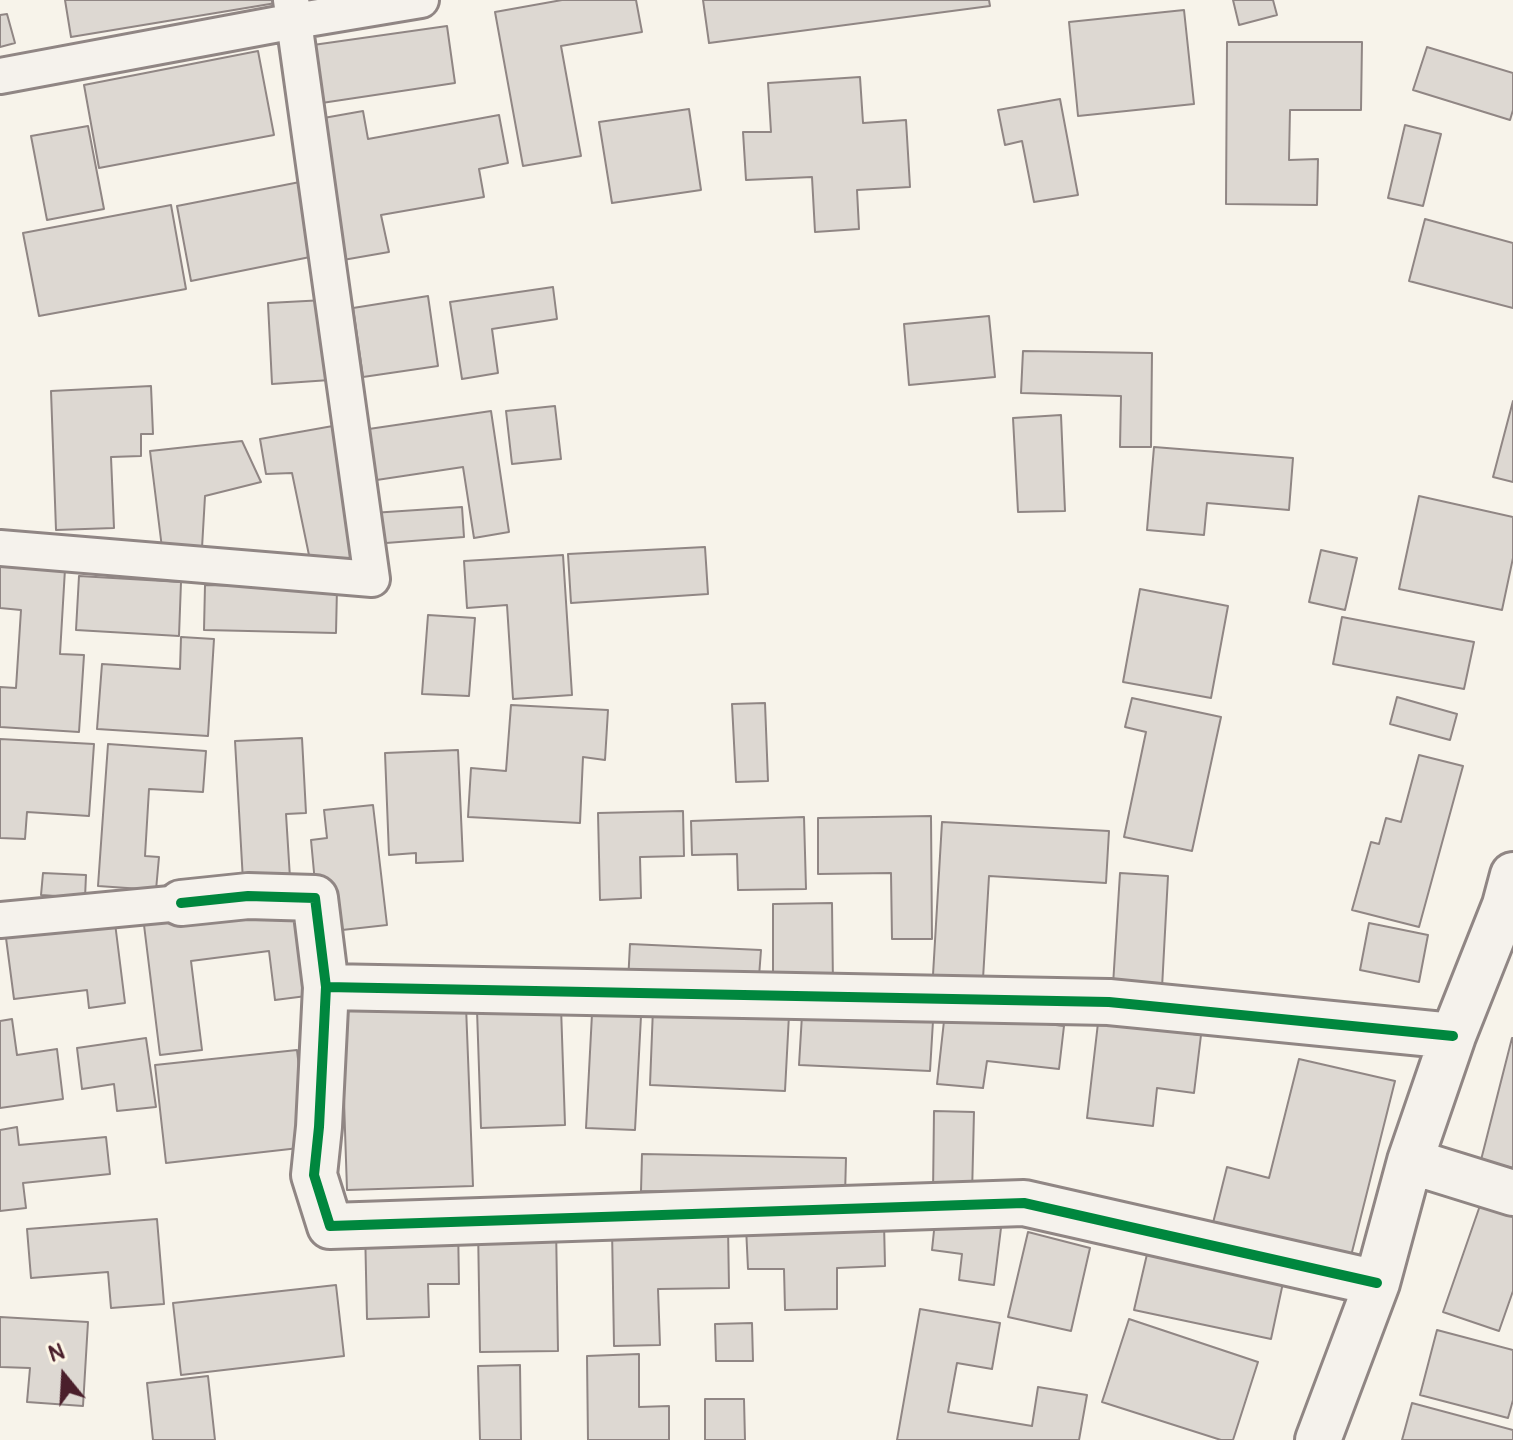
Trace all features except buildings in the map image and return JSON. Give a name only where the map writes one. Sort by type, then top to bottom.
[{"type":"street","points":[[181,903],[248,896],[315,898],[326,987],[314,1175],[330,1226],[1024,1203],[1377,1283]]},
{"type":"street","points":[[1318,1440],[1377,1283],[1410,1161],[1453,1036],[1510,896]]},
{"type":"street","points":[[326,987],[1109,1002],[1453,1036]]},
{"type":"street","points":[[1410,1161],[1513,1193]]},
{"type":"lane","points":[[0,76],[293,10],[421,0]]},
{"type":"lane","points":[[0,548],[372,579],[293,10]]},
{"type":"lane","points":[[0,920],[181,903]]},
{"type":"cycle path","points":[[181,903],[248,896],[315,898],[326,987],[314,1175],[330,1226],[1024,1203],[1377,1283]]},
{"type":"cycle path","points":[[326,987],[1109,1002],[1453,1036]]}]
